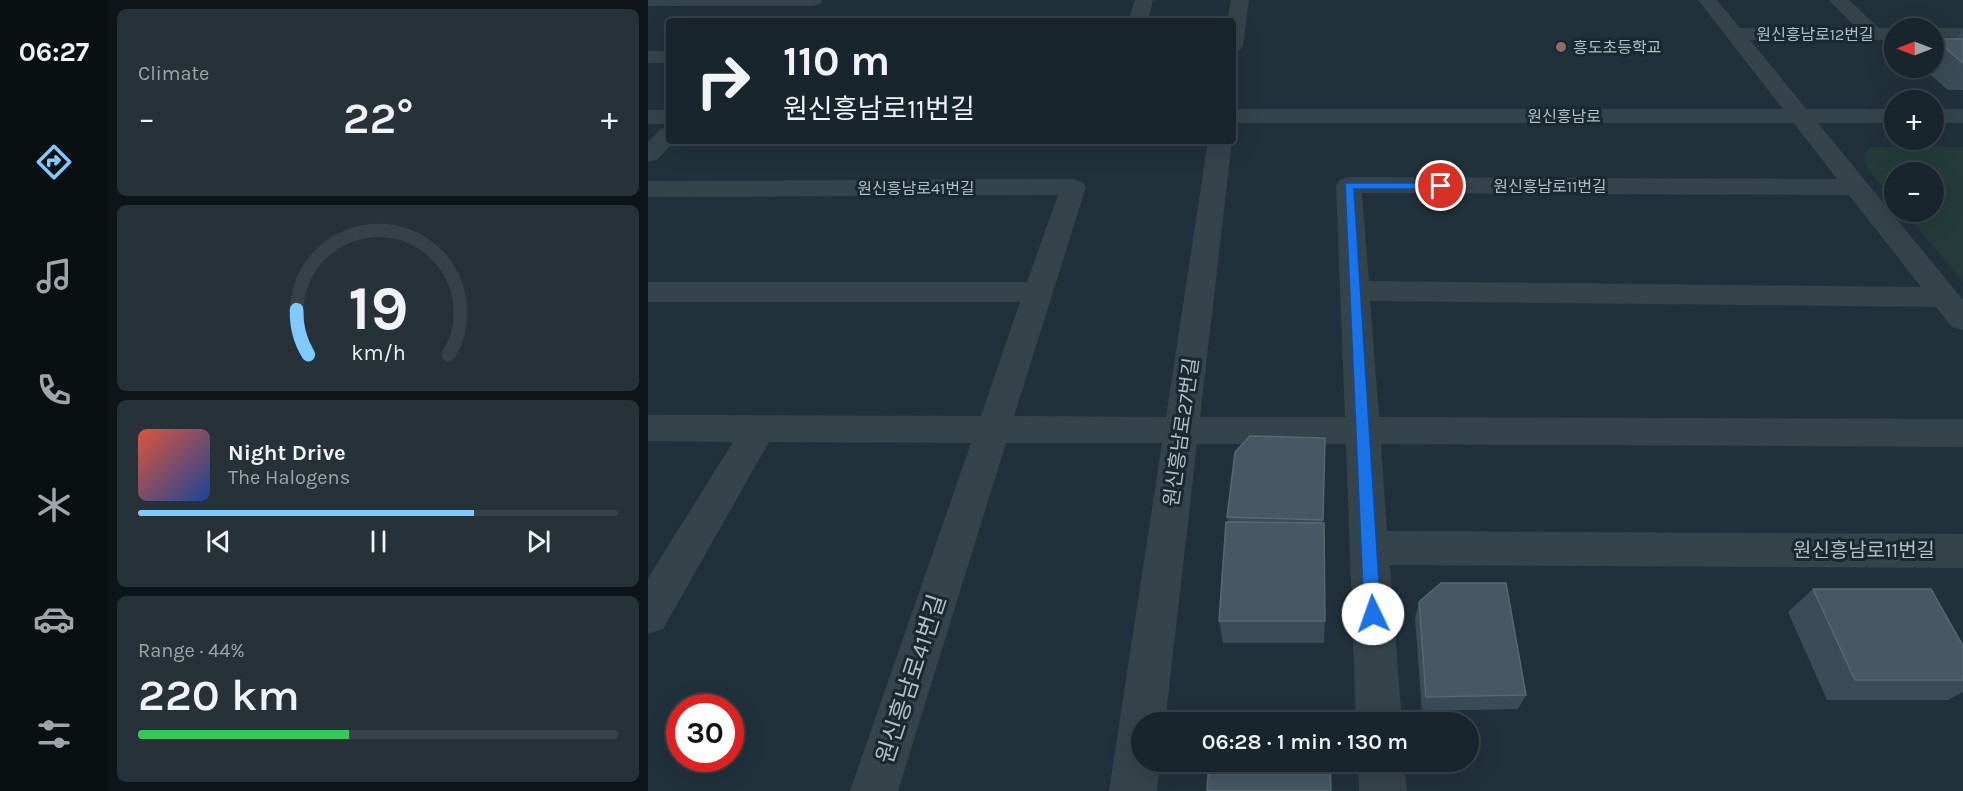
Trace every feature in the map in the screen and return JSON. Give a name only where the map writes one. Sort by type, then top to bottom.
[{"type":"street","points":[[648,0],[813,0]]},
{"type":"street","points":[[786,18],[804,0]]},
{"type":"street","points":[[1138,18],[1144,0]]},
{"type":"street","points":[[1236,26],[1240,0]]},
{"type":"street","name":"원신흥남로12번길","points":[[1707,0],[1800,116]]},
{"type":"street","points":[[1838,0],[1874,34]]},
{"type":"street","name":"원신흥남로12번길","points":[[1735,34],[1884,34]]},
{"type":"street","points":[[1944,34],[1963,34]]},
{"type":"street","points":[[648,57],[666,57]]},
{"type":"street","name":"원신흥남로","points":[[1236,116],[1884,116]]},
{"type":"street","points":[[1800,116],[1963,320]]},
{"type":"street","points":[[1944,116],[1963,116]]},
{"type":"street","points":[[648,117],[666,117]]},
{"type":"street","points":[[648,155],[666,137]]},
{"type":"street","name":"원신흥남로27번길","points":[[1143,712],[1220,144]]},
{"type":"street","name":"원신흥남로11번길","points":[[1378,712],[1349,186],[1857,187]]},
{"type":"street","name":"원신흥남로41번길","points":[[648,189],[1073,187],[874,791]]},
{"type":"street","points":[[1355,291],[1945,297]]},
{"type":"street","points":[[648,292],[1038,292]]},
{"type":"street","points":[[648,428],[1963,433]]},
{"type":"street","points":[[648,615],[759,429]]},
{"type":"street","name":"원신흥남로11번길","points":[[1369,548],[1963,551]]},
{"type":"street","points":[[1133,791],[1136,772]]},
{"type":"street","points":[[1382,772],[1383,791]]},
{"type":"green space","points":[[1872,147],[1884,147],[1884,150],[1944,150],[1944,147],[1963,147],[1963,282],[1913,222],[1944,222],[1944,162],[1884,162],[1884,188],[1866,165],[1864,158],[1866,152]]},
{"type":"building","points":[[1944,39],[1963,39],[1963,63],[1944,47]]},
{"type":"building","points":[[1250,436],[1325,438],[1323,520],[1227,517],[1235,452]]},
{"type":"building","points":[[1226,522],[1324,523],[1325,621],[1219,621]]},
{"type":"building","points":[[1441,583],[1506,583],[1526,695],[1426,697],[1419,602]]},
{"type":"building","points":[[1813,589],[1931,589],[1963,646],[1963,680],[1855,680]]},
{"type":"building","points":[[1208,772],[1330,772],[1331,791],[1207,791]]},
{"type":"place","name":"흥도초등학교","points":[[1561,47]]},
{"type":"route","points":[[1373,614],[1349,186],[1441,186]]}]
